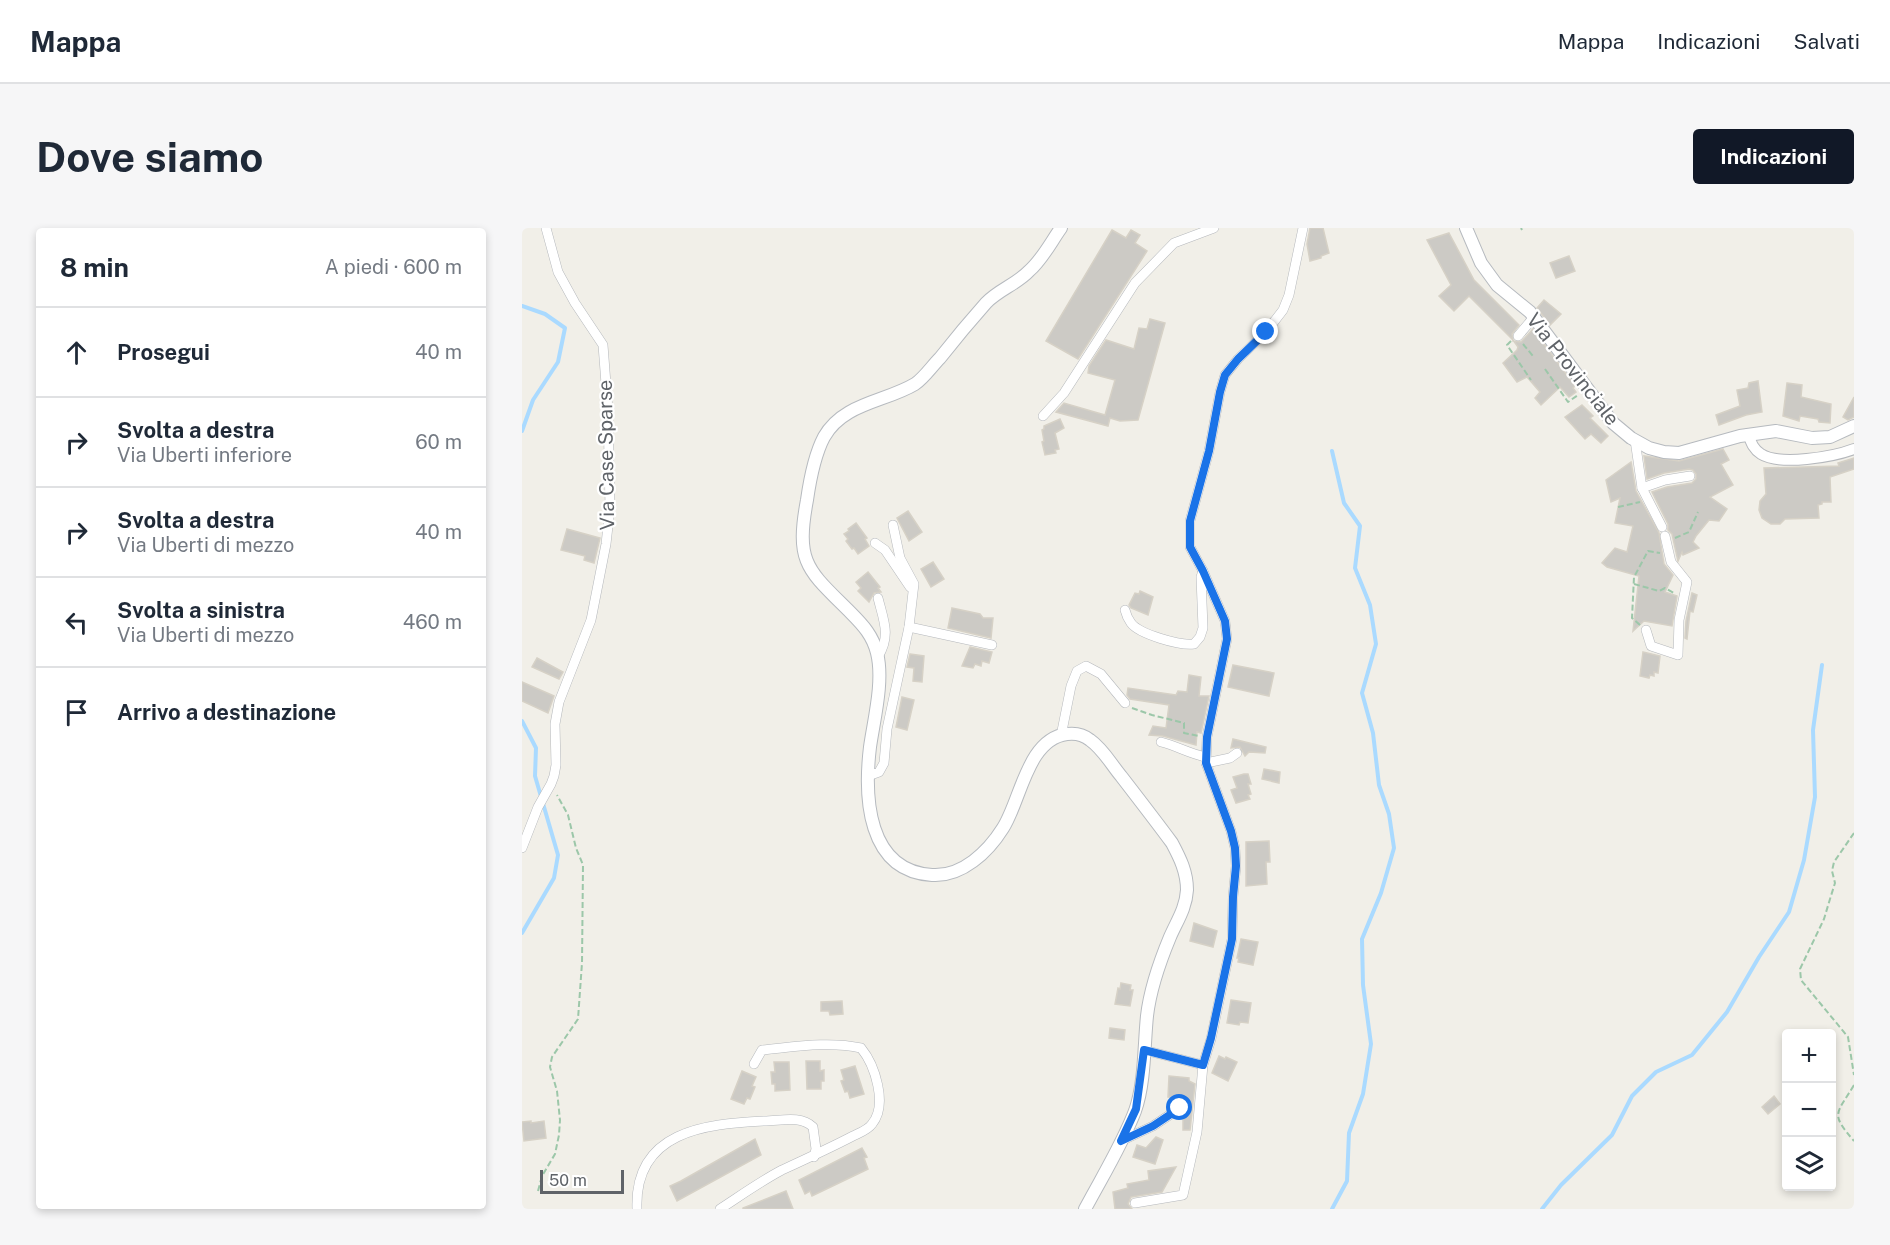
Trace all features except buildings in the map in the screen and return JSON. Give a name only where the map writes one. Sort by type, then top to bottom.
[{"type":"main road","points":[[1061,228],[1029,271],[989,300],[916,383],[851,411],[834,424],[824,438],[813,467],[803,517],[801,544],[805,560],[815,577],[867,629],[878,657],[878,695],[868,776],[872,827],[890,858],[911,871],[932,875],[951,874],[967,865],[988,849],[1005,826],[1015,799],[1038,753],[1050,740],[1061,735],[1076,734],[1084,736],[1102,751],[1181,858],[1187,892],[1182,915],[1170,935],[1147,1013],[1136,1109],[1085,1209]]},
{"type":"main road","name":"Via Provinciale","points":[[1466,228],[1481,263],[1497,285],[1534,317],[1613,423],[1649,448],[1679,453],[1748,434],[1776,431],[1812,438],[1830,437],[1854,426]]},
{"type":"street","name":"Via Case Sparse","points":[[525,832],[551,784],[556,765],[555,724],[559,702],[591,620],[601,574],[610,508],[603,345],[574,303],[558,272],[546,228]]},
{"type":"street","points":[[1043,416],[1065,393],[1135,283],[1174,243],[1214,228]]},
{"type":"street","points":[[1135,1203],[1183,1195],[1197,1132],[1203,1065],[1232,939],[1235,848],[1206,760],[1207,737],[1227,639],[1225,621],[1190,547],[1190,521],[1209,451],[1225,375],[1266,332],[1283,310],[1289,295],[1304,228]]},
{"type":"street","points":[[1518,336],[1534,317]]},
{"type":"street","points":[[1748,434],[1754,448],[1762,455],[1779,459],[1836,456],[1854,449]]},
{"type":"street","points":[[1635,440],[1642,488],[1666,539],[1671,562],[1687,582],[1679,620],[1678,655],[1651,646],[1646,630]]},
{"type":"street","points":[[1642,488],[1665,480],[1690,476]]},
{"type":"street","points":[[868,776],[879,772],[884,763],[887,729],[909,627],[914,584],[900,558],[893,525]]},
{"type":"street","points":[[875,543],[885,550],[913,592]]},
{"type":"street","points":[[1125,610],[1131,625],[1179,644],[1194,644],[1203,628],[1201,577],[1203,571]]},
{"type":"street","points":[[878,598],[886,628],[885,643],[878,657]]},
{"type":"street","points":[[909,627],[992,645]]},
{"type":"street","points":[[1061,735],[1071,686],[1077,671],[1086,666],[1101,674],[1125,703]]},
{"type":"street","points":[[1161,741],[1183,748],[1188,753],[1206,760],[1230,758],[1237,753]]},
{"type":"street","points":[[522,848],[525,832]]},
{"type":"street","points":[[720,1209],[781,1171],[814,1157],[871,1126],[878,1115],[880,1098],[869,1059],[861,1047],[828,1045],[762,1050],[754,1064]]},
{"type":"street","points":[[1144,1050],[1203,1065]]},
{"type":"street","points":[[1121,1141],[1153,1126],[1180,1108]]},
{"type":"street","points":[[637,1209],[637,1192],[644,1169],[662,1146],[689,1131],[722,1123],[802,1120],[813,1127],[816,1149],[814,1157]]},
{"type":"path","points":[[1531,380],[1507,345],[1518,336],[1533,356]]},
{"type":"path","points":[[1545,369],[1568,402],[1587,387]]},
{"type":"path","points":[[1618,507],[1648,500]]},
{"type":"path","points":[[1646,630],[1632,618],[1634,577],[1648,550],[1659,553],[1666,539],[1689,532],[1698,512]]},
{"type":"path","points":[[1634,584],[1659,591],[1665,588],[1683,599]]},
{"type":"path","points":[[1125,703],[1152,716],[1184,723],[1185,732],[1207,737]]},
{"type":"path","points":[[538,1191],[542,1176],[555,1154],[559,1135],[557,1091],[550,1067],[552,1057],[578,1019],[582,963],[583,865],[576,848],[568,815],[551,784]]},
{"type":"path","points":[[1854,832],[1834,862],[1832,871],[1835,883],[1824,919],[1800,969],[1801,980],[1848,1037],[1854,1075]]},
{"type":"path","points":[[1854,1085],[1838,1112],[1838,1122],[1854,1141]]},
{"type":"waterway","points":[[522,306],[545,314],[565,328],[558,362],[533,400],[522,431]]},
{"type":"waterway","points":[[1332,451],[1344,503],[1360,526],[1355,568],[1370,605],[1376,644],[1362,693],[1373,733],[1379,785],[1389,814],[1394,848],[1381,893],[1362,939],[1363,985],[1371,1044],[1363,1094],[1349,1133],[1347,1181],[1332,1209]]},
{"type":"waterway","points":[[1542,1209],[1561,1185],[1612,1135],[1632,1096],[1656,1072],[1692,1055],[1727,1012],[1789,912],[1804,860],[1815,797],[1813,730],[1822,665]]},
{"type":"waterway","points":[[522,721],[536,748],[535,776],[558,855],[554,878],[522,933]]},
{"type":"route","points":[[1180,1108],[1153,1126],[1121,1141],[1136,1109],[1144,1050],[1203,1065],[1232,939],[1235,848],[1206,763],[1207,737],[1227,639],[1225,621],[1190,547],[1189,538],[1195,496],[1209,451],[1225,375],[1266,332]]}]
